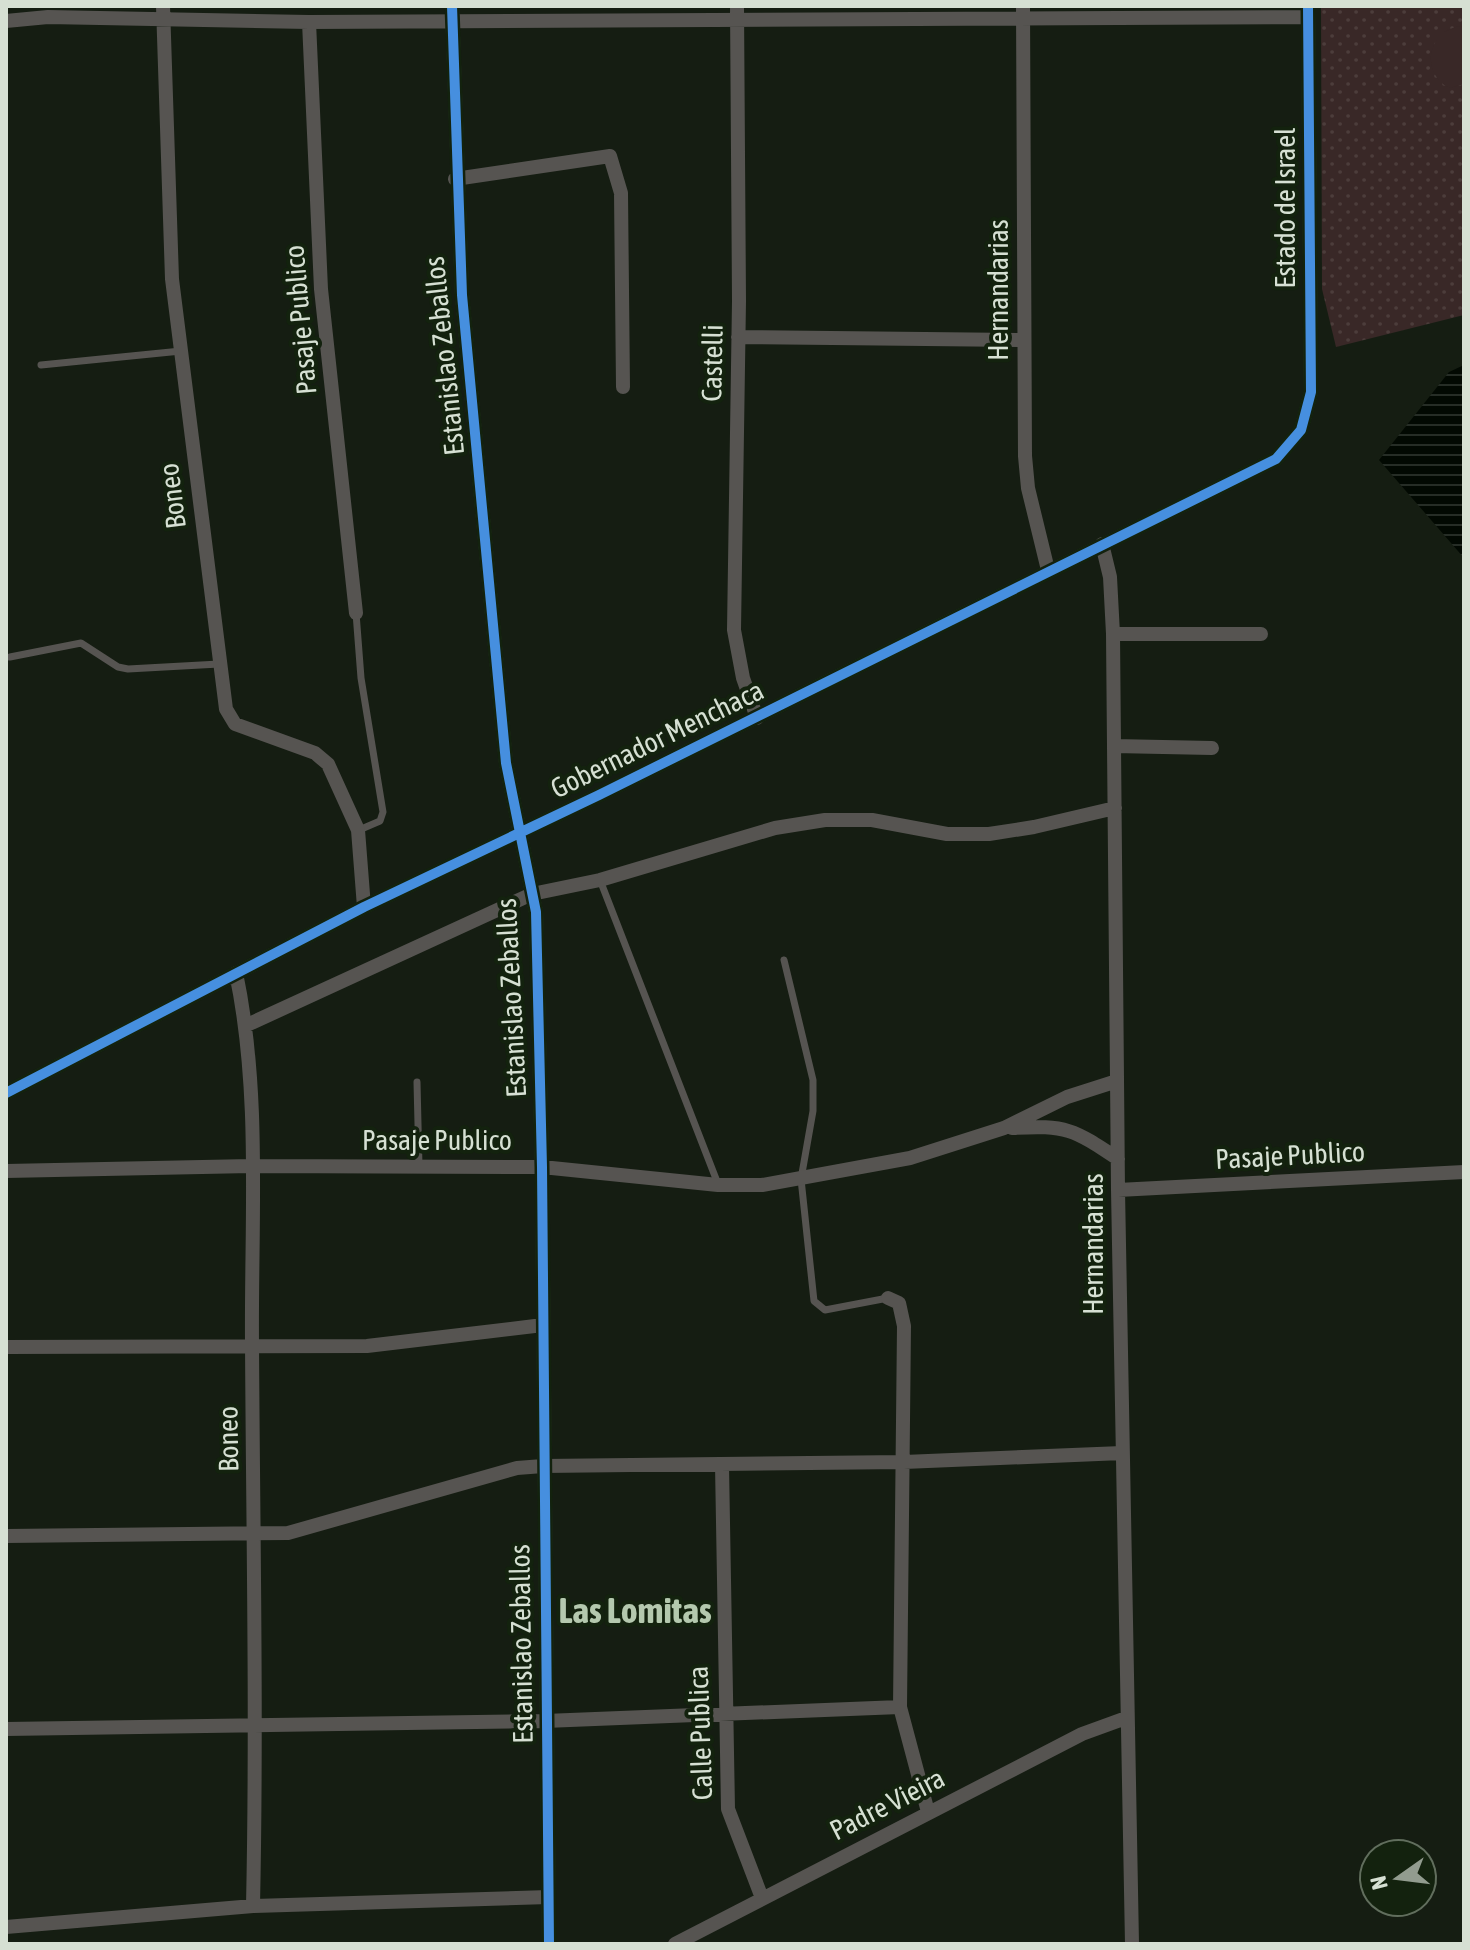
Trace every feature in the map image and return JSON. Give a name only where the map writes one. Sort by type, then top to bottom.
[{"type":"street","points":[[6,21],[163,13],[309,22],[452,13],[1308,11]]},
{"type":"street","name":"Estado de Israel","points":[[1308,11],[1311,392],[1308,409]]},
{"type":"street","name":"Castelli","points":[[737,12],[738,337],[734,630],[743,678],[757,718]]},
{"type":"street","name":"Hernandarias","points":[[1023,12],[1023,340],[1028,488],[1048,570]]},
{"type":"street","name":"Boneo","points":[[163,13],[169,237],[219,664],[229,717],[235,724],[322,758],[358,830],[364,907]]},
{"type":"street","name":"Estanislao Zeballos","points":[[452,13],[457,244],[506,763],[536,912],[542,1167],[549,1944]]},
{"type":"street","name":"Pasaje Publico","points":[[309,22],[321,289],[356,613]]},
{"type":"street","points":[[455,179],[610,156],[621,193],[623,387]]},
{"type":"street","points":[[738,337],[1023,340]]},
{"type":"street","name":"Gobernador Menchaca","points":[[6,1093],[364,907],[757,718],[1048,570],[1276,459],[1301,430],[1308,409]]},
{"type":"street","name":"Hernandarias","points":[[1102,544],[1110,577],[1113,634],[1118,1190],[1132,1944]]},
{"type":"street","points":[[1113,634],[1261,634]]},
{"type":"street","points":[[1114,746],[1212,748]]},
{"type":"street","points":[[247,1025],[532,894],[600,880],[775,828],[825,820],[872,820],[947,834],[989,834],[1115,808]]},
{"type":"street","name":"Boneo","points":[[236,973],[247,1025],[251,1166],[256,1536],[253,1906]]},
{"type":"street","name":"Pasaje Publico","points":[[6,1171],[251,1166],[542,1167],[718,1185],[762,1185],[910,1158],[1004,1128],[1067,1097],[1117,1081]]},
{"type":"street","name":"Pasaje Publico","points":[[1004,1128],[1055,1125],[1076,1131],[1118,1159]]},
{"type":"street","name":"Pasaje Publico","points":[[1118,1190],[1464,1172]]},
{"type":"street","points":[[888,1298],[899,1303],[904,1326],[900,1707],[928,1812]]},
{"type":"street","points":[[6,1347],[252,1349],[367,1346],[543,1325]]},
{"type":"street","points":[[6,1536],[256,1536],[318,1527],[517,1468],[543,1466],[904,1462],[1122,1453]]},
{"type":"street","name":"Calle Publica","points":[[722,1465],[723,1715],[728,1809],[762,1898]]},
{"type":"street","points":[[6,1729],[545,1721],[900,1707]]},
{"type":"street","name":"Padre Vieira","points":[[675,1944],[1082,1734],[1126,1718]]},
{"type":"street","points":[[6,1927],[253,1906],[549,1897]]},
{"type":"lane","points":[[41,365],[181,351]]},
{"type":"lane","points":[[356,613],[361,678],[383,812],[380,821],[358,830]]},
{"type":"lane","points":[[10,657],[81,643],[118,667],[128,669],[219,664]]},
{"type":"lane","points":[[600,880],[718,1185]]},
{"type":"lane","points":[[784,960],[813,1080],[813,1111],[801,1179],[814,1301],[825,1310],[888,1298]]},
{"type":"lane","points":[[417,1082],[419,1166]]},
{"type":"shaded area","points":[[1321,6],[1464,6],[1464,315],[1336,347],[1322,289]]},
{"type":"shaded area","points":[[1464,26],[1464,84],[1449,88],[1433,71],[1432,51],[1443,34],[1452,28]]},
{"type":"shaded area","points":[[1464,365],[1464,558],[1379,460],[1449,372]]},
{"type":"cycle path","points":[[452,6],[462,295],[506,763],[536,912],[542,1167],[549,1944]]},
{"type":"cycle path","points":[[6,1093],[364,907],[599,795],[1276,459],[1301,430],[1311,392],[1308,6]]},
{"type":"district","name":"Las Lomitas","points":[[635,1610]]}]
